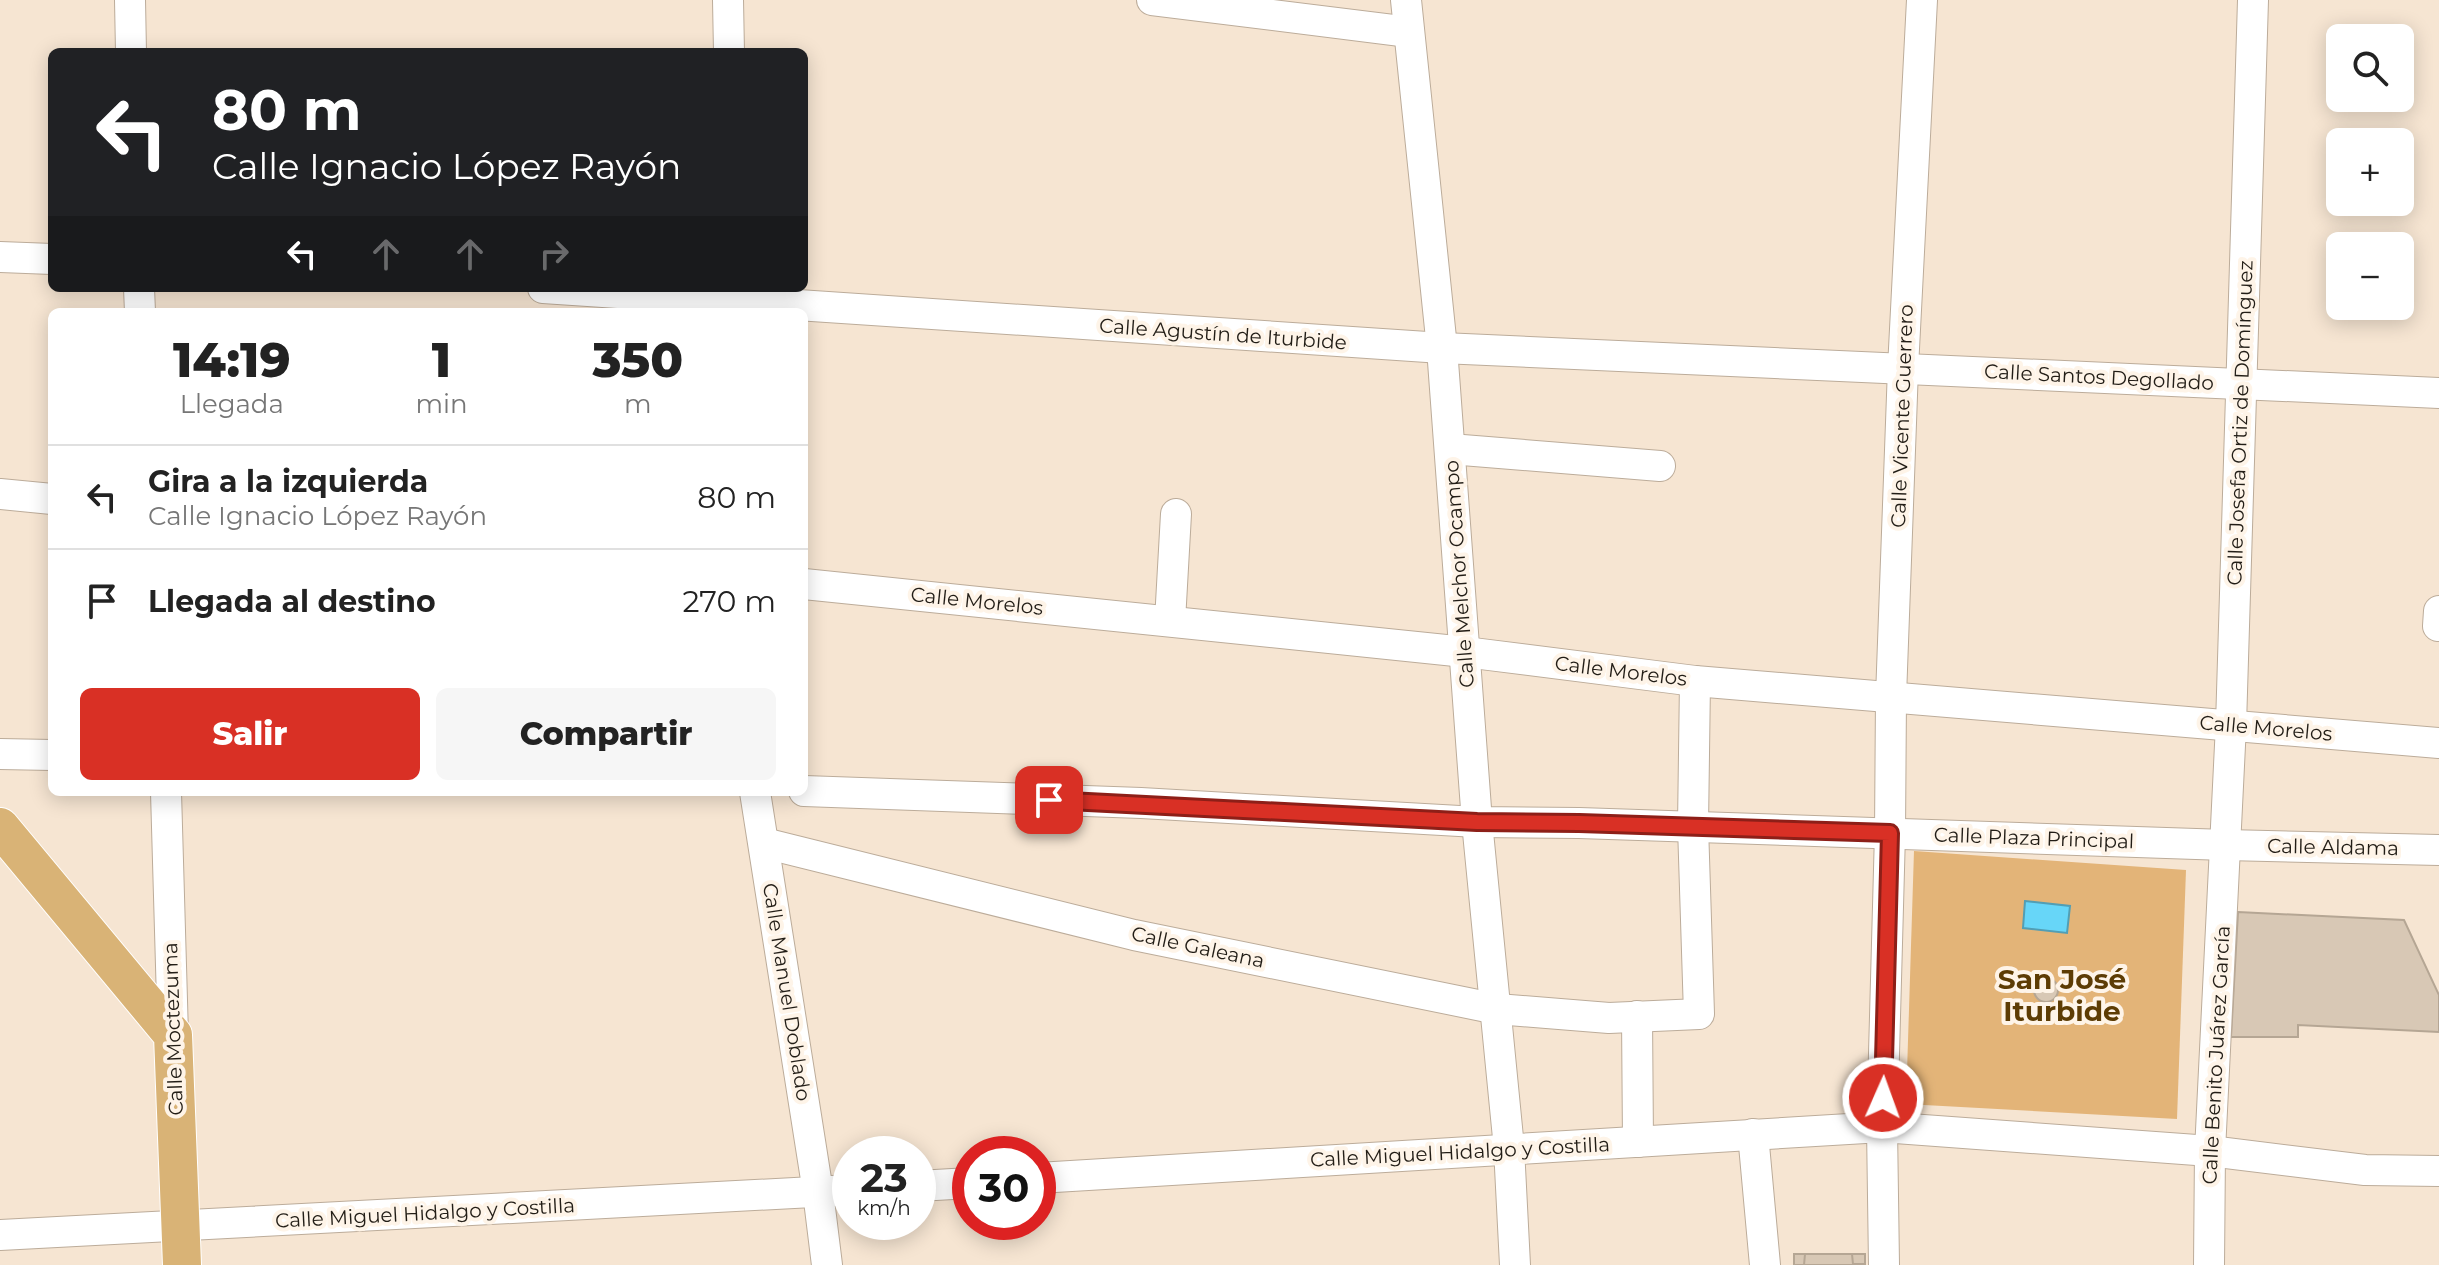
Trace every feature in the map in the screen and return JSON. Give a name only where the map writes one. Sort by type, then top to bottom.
[{"type":"main road","points":[[0,827],[173,1035]]},
{"type":"main road","name":"Calle Moctezuma","points":[[173,1035],[182,1265]]},
{"type":"street","points":[[130,0],[131,48]]},
{"type":"street","points":[[728,0],[729,48]]},
{"type":"street","points":[[1152,0],[1409,32]]},
{"type":"street","name":"Calle Melchor Ocampo","points":[[1406,0],[1442,348],[1477,822],[1509,1148],[1515,1265]]},
{"type":"street","name":"Calle Vicente Guerrero","points":[[1890,833],[1891,697],[1903,368],[1922,0]]},
{"type":"street","name":"Calle Josefa Ortiz de Domínguez","points":[[2226,845],[2253,0]]},
{"type":"street","points":[[0,257],[48,259]]},
{"type":"street","name":"Calle Agustín de Iturbide","points":[[605,292],[1442,348],[1903,368]]},
{"type":"street","name":"Calle Santos Degollado","points":[[1903,368],[2439,393]]},
{"type":"street","points":[[1450,449],[1660,466]]},
{"type":"street","points":[[0,494],[48,499]]},
{"type":"street","points":[[1170,621],[1176,514]]},
{"type":"street","name":"Calle Morelos","points":[[808,584],[1465,652],[1695,681],[2439,743]]},
{"type":"street","points":[[2438,626],[2439,611]]},
{"type":"street","points":[[1693,826],[1695,681]]},
{"type":"street","points":[[0,754],[48,755]]},
{"type":"street","name":"Calle Plaza Principal","points":[[808,791],[1141,803],[1477,822],[1693,826],[2226,845]]},
{"type":"street","name":"Calle Moctezuma","points":[[166,796],[173,1035]]},
{"type":"street","name":"Calle Manuel Doblado","points":[[756,796],[827,1265]]},
{"type":"street","name":"Calle Galeana","points":[[764,843],[1134,935],[1497,1009],[1609,1018],[1699,1014],[1693,826]]},
{"type":"street","points":[[1884,1265],[1882,1127],[1890,833]]},
{"type":"street","name":"Calle Aldama","points":[[2226,845],[2439,850]]},
{"type":"street","name":"Calle Benito Juárez García","points":[[2209,1265],[2210,1151],[2226,845]]},
{"type":"street","points":[[1637,1016],[1638,1142]]},
{"type":"street","points":[[1882,1127],[2210,1151],[2365,1170],[2439,1171]]},
{"type":"street","name":"Calle Miguel Hidalgo y Costilla","points":[[1056,1177],[1882,1127]]},
{"type":"street","points":[[1753,1134],[1765,1265]]},
{"type":"street","name":"Calle Miguel Hidalgo y Costilla","points":[[0,1235],[832,1191]]},
{"type":"shaded area","points":[[1914,851],[2186,870],[2177,1119],[1906,1104]]},
{"type":"water","points":[[2025,901],[2070,906],[2067,933],[2023,928]]},
{"type":"building","points":[[2238,912],[2404,920],[2439,995],[2439,1032],[2298,1025],[2298,1037],[2231,1037]]},
{"type":"building","points":[[2046,978],[2055,981],[2058,990],[2055,999],[2046,1002],[2037,999],[2034,990],[2037,981]]},
{"type":"building","points":[[1794,1254],[1865,1254],[1865,1265],[1794,1265]]},
{"type":"building","points":[[1794,1254],[1805,1254],[1804,1265],[1794,1265]]},
{"type":"building","points":[[1852,1254],[1865,1254],[1865,1264],[1853,1264]]},
{"type":"district","name":"San José Iturbide","points":[[2062,995]]},
{"type":"route","points":[[1049,800],[1477,822],[1890,833],[1883,1098]]}]
